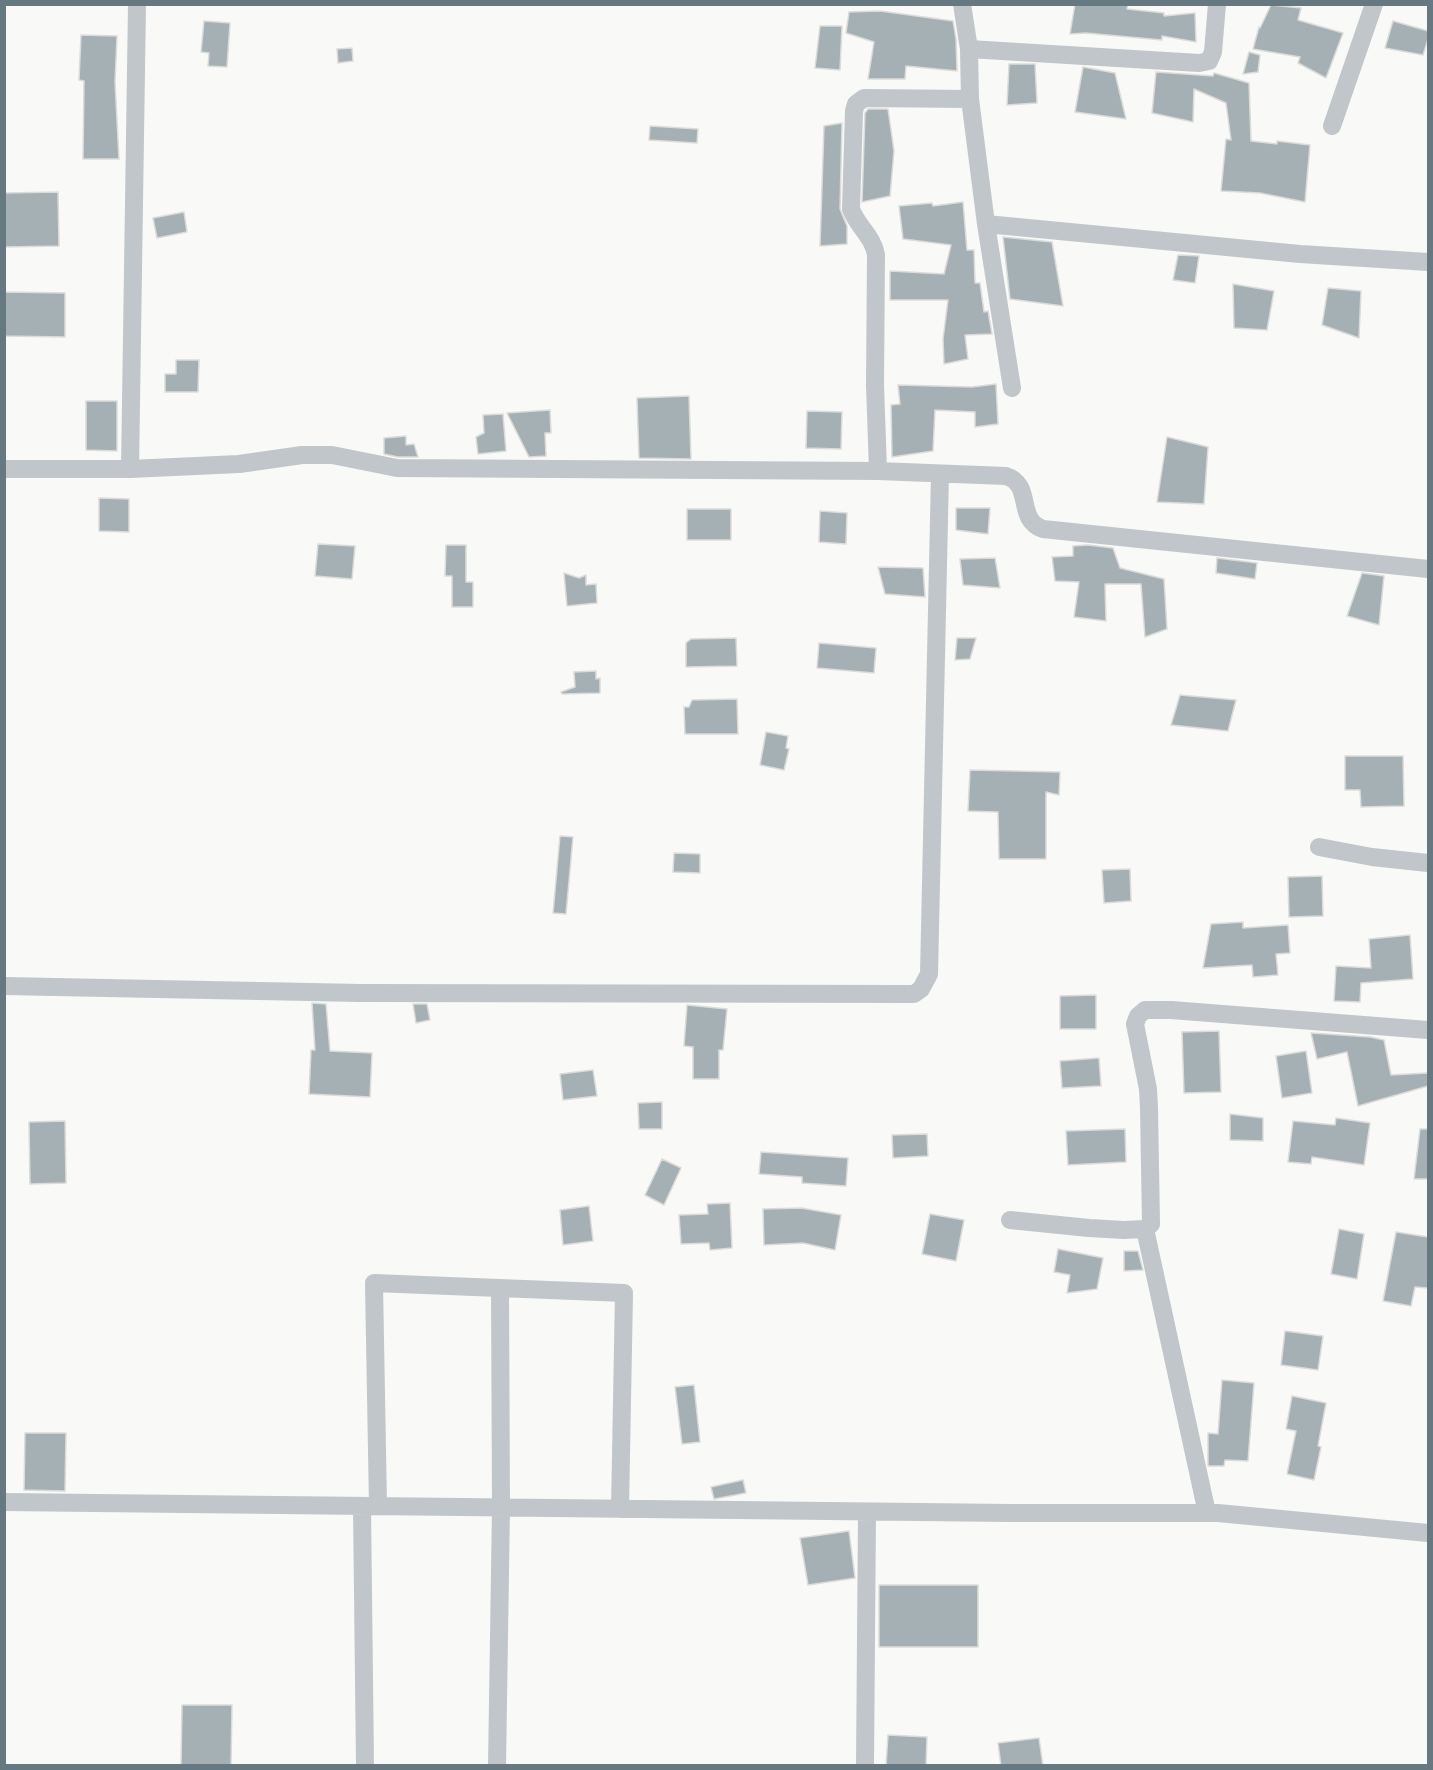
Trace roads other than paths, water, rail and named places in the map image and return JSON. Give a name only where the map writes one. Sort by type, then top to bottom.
[{"type":"street","points":[[130,469],[137,4]]},
{"type":"street","points":[[962,4],[969,49],[969,99],[1012,388]]},
{"type":"street","points":[[969,49],[1199,63],[1209,61],[1213,52],[1217,4]]},
{"type":"street","points":[[1332,126],[1374,4]]},
{"type":"street","points":[[879,471],[875,385],[876,255],[871,238],[853,216],[851,209],[854,111],[856,104],[864,98],[969,99]]},
{"type":"street","points":[[986,224],[1300,254],[1428,262]]},
{"type":"street","points":[[4,469],[130,469],[239,464],[302,455],[332,455],[397,468],[879,471],[1006,476],[1014,478],[1019,484],[1029,520],[1043,529],[1428,569]]},
{"type":"street","points":[[4,986],[360,993],[914,994],[921,989],[929,974],[940,474]]},
{"type":"street","points":[[1319,847],[1372,857],[1428,862]]},
{"type":"street","points":[[1010,1220],[1089,1228],[1145,1229],[1152,1224],[1148,1089],[1136,1024],[1142,1012],[1149,1009],[1171,1010],[1428,1030]]},
{"type":"street","points":[[1145,1229],[1207,1513]]},
{"type":"street","points":[[365,1766],[374,1283],[624,1293],[620,1509]]},
{"type":"street","points":[[497,1766],[501,1507],[500,1288]]},
{"type":"street","points":[[4,1502],[867,1512],[1207,1513],[1239,1514],[1428,1533]]},
{"type":"street","points":[[865,1766],[867,1512]]}]
